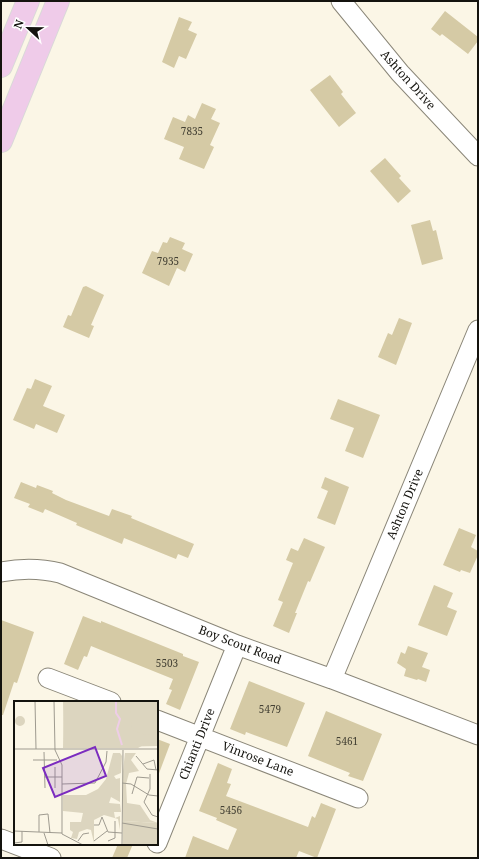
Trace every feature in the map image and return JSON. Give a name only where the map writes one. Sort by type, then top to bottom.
[{"type":"main road","points":[[1,66],[28,1]]},
{"type":"main road","points":[[1,141],[58,1]]},
{"type":"street","name":"Ashton Drive","points":[[341,1],[400,73],[478,156]]},
{"type":"street","name":"Ashton Drive","points":[[332,679],[478,330]]},
{"type":"street","name":"Boy Scout Road","points":[[1,572],[16,569],[33,569],[60,573],[237,645],[332,679],[478,735]]},
{"type":"street","name":"Chianti Drive","points":[[158,842],[237,645]]},
{"type":"street","points":[[48,678],[108,701]]},
{"type":"street","name":"Vinrose Lane","points":[[158,720],[358,798]]},
{"type":"street","points":[[1,839],[14,844]]},
{"type":"street","points":[[17,845],[51,858]]},
{"type":"street","name":"Chianti Drive","points":[[151,858],[157,845]]},
{"type":"building","points":[[445,11],[478,37],[478,41],[468,54],[442,34],[440,36],[431,29]]},
{"type":"building","points":[[179,17],[192,22],[188,30],[197,34],[186,59],[179,56],[174,68],[162,62]]},
{"type":"building","points":[[330,75],[343,92],[341,94],[356,113],[339,127],[310,90]]},
{"type":"building","points":[[202,103],[216,109],[211,119],[220,123],[210,145],[214,147],[204,169],[179,159],[184,147],[164,139],[173,117],[185,122],[188,115],[195,119]]},
{"type":"building","points":[[385,158],[401,176],[399,178],[411,191],[398,203],[370,171]]},
{"type":"building","points":[[430,220],[433,231],[436,230],[443,259],[422,265],[411,225]]},
{"type":"building","points":[[170,237],[185,243],[182,249],[193,254],[185,272],[177,268],[169,286],[142,273],[152,251],[158,253],[163,242],[167,243]]},
{"type":"building","points":[[86,286],[104,295],[91,325],[94,326],[89,338],[63,327],[68,315],[71,316],[83,287]]},
{"type":"building","points":[[399,318],[412,323],[396,365],[378,357],[388,333],[392,335]]},
{"type":"building","points":[[35,379],[52,386],[43,406],[65,415],[57,433],[36,424],[34,429],[13,420],[27,388],[31,389]]},
{"type":"building","points":[[338,399],[380,415],[363,458],[345,451],[354,428],[330,419]]},
{"type":"building","points":[[325,477],[349,487],[335,525],[317,518],[328,491],[321,488]]},
{"type":"building","points":[[21,482],[36,488],[37,485],[53,491],[52,493],[66,500],[109,516],[112,509],[132,516],[131,518],[194,544],[188,558],[178,554],[176,559],[124,538],[122,544],[76,525],[77,523],[45,509],[43,513],[28,507],[30,504],[14,498]]},
{"type":"building","points":[[459,528],[476,535],[471,547],[478,551],[478,555],[470,573],[461,570],[460,572],[443,565]]},
{"type":"building","points":[[304,538],[325,547],[310,582],[308,581],[295,613],[297,613],[289,633],[273,626],[283,602],[278,600],[293,563],[286,560],[291,548],[298,551]]},
{"type":"building","points":[[434,585],[453,593],[447,607],[457,611],[447,636],[418,625]]},
{"type":"building","points":[[83,616],[101,623],[101,621],[183,654],[183,656],[199,662],[180,710],[166,704],[172,690],[169,689],[173,679],[91,646],[87,657],[84,656],[78,670],[64,664]]},
{"type":"building","points":[[1,620],[34,632],[17,683],[14,682],[3,715],[1,715]]},
{"type":"building","points":[[408,646],[428,653],[422,667],[430,670],[426,682],[404,676],[406,669],[397,663],[401,652],[405,654]]},
{"type":"building","points":[[249,681],[305,703],[287,747],[246,732],[245,735],[230,729]]},
{"type":"building","points":[[326,711],[382,734],[363,781],[348,776],[350,773],[308,756]]},
{"type":"building","points":[[158,739],[170,744],[158,776]]},
{"type":"building","points":[[218,763],[232,769],[227,783],[231,784],[226,796],[308,827],[312,816],[315,818],[321,803],[336,809],[317,858],[299,851],[296,858],[185,858],[193,836],[228,850],[237,829],[216,820],[217,818],[199,811]]},
{"type":"building","points":[[118,845],[133,845],[127,858],[112,858]]}]
